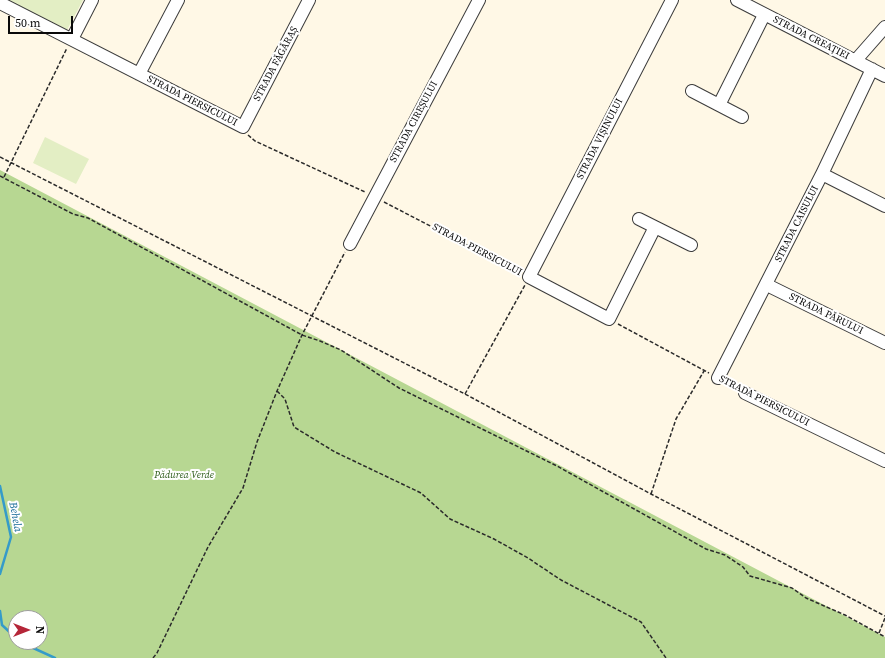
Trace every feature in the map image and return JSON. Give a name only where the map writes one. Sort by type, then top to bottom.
[{"type":"street","points":[[72,39],[92,0]]},
{"type":"street","points":[[139,74],[178,0]]},
{"type":"street","name":"STRADA FĂGĂRAȘ","points":[[243,127],[309,0]]},
{"type":"street","name":"STRADA CIREȘULUI","points":[[350,244],[374,196],[479,0]]},
{"type":"street","name":"STRADA VIȘINULUI","points":[[529,277],[672,0]]},
{"type":"street","name":"STRADA CREAȚIEI","points":[[737,0],[885,76]]},
{"type":"street","name":"STRADA PIERSICULUI","points":[[0,3],[243,127]]},
{"type":"street","points":[[719,104],[764,15]]},
{"type":"street","points":[[856,60],[885,27]]},
{"type":"street","name":"STRADA CAISULUI","points":[[718,378],[767,285],[872,69]]},
{"type":"street","points":[[692,91],[742,116]]},
{"type":"street","points":[[822,174],[885,206]]},
{"type":"street","points":[[639,219],[691,245]]},
{"type":"street","points":[[609,319],[655,227]]},
{"type":"street","name":"STRADA PIERSICULUI","points":[[529,277],[609,319]]},
{"type":"street","name":"STRADA PĂRULUI","points":[[767,285],[885,343]]},
{"type":"street","name":"STRADA PIERSICULUI","points":[[745,393],[885,461]]},
{"type":"path","points":[[4,177],[72,39]]},
{"type":"path","name":"STRADA PIERSICULUI","points":[[243,127],[255,141],[374,196],[529,277]]},
{"type":"path","points":[[0,157],[311,317],[465,394],[885,617],[878,633]]},
{"type":"path","points":[[0,176],[73,214],[88,218],[302,335],[341,350],[399,388],[557,466],[706,549],[725,555],[743,567],[750,576],[792,588],[806,598],[845,615],[885,636]]},
{"type":"path","points":[[153,658],[157,653],[208,547],[243,488],[257,442],[277,391],[302,335],[350,244]]},
{"type":"path","points":[[465,394],[529,277]]},
{"type":"path","name":"STRADA PIERSICULUI","points":[[609,319],[745,393]]},
{"type":"path","points":[[651,494],[676,419],[704,370]]},
{"type":"path","points":[[277,391],[285,399],[294,427],[335,452],[421,493],[450,519],[494,539],[528,558],[561,580],[641,622],[666,658]]},
{"type":"green space","points":[[6,0],[83,0],[66,32]]},
{"type":"green space","points":[[45,137],[89,159],[76,184],[33,163]]},
{"type":"green space","name":"Pădurea Verde","points":[[0,170],[885,637],[885,658],[0,658]]},
{"type":"waterway","name":"Behela","points":[[0,486],[11,537],[0,574]]},
{"type":"waterway","name":"Behela","points":[[0,611],[2,625],[8,631]]},
{"type":"waterway","name":"Behela","points":[[38,650],[55,658]]}]
